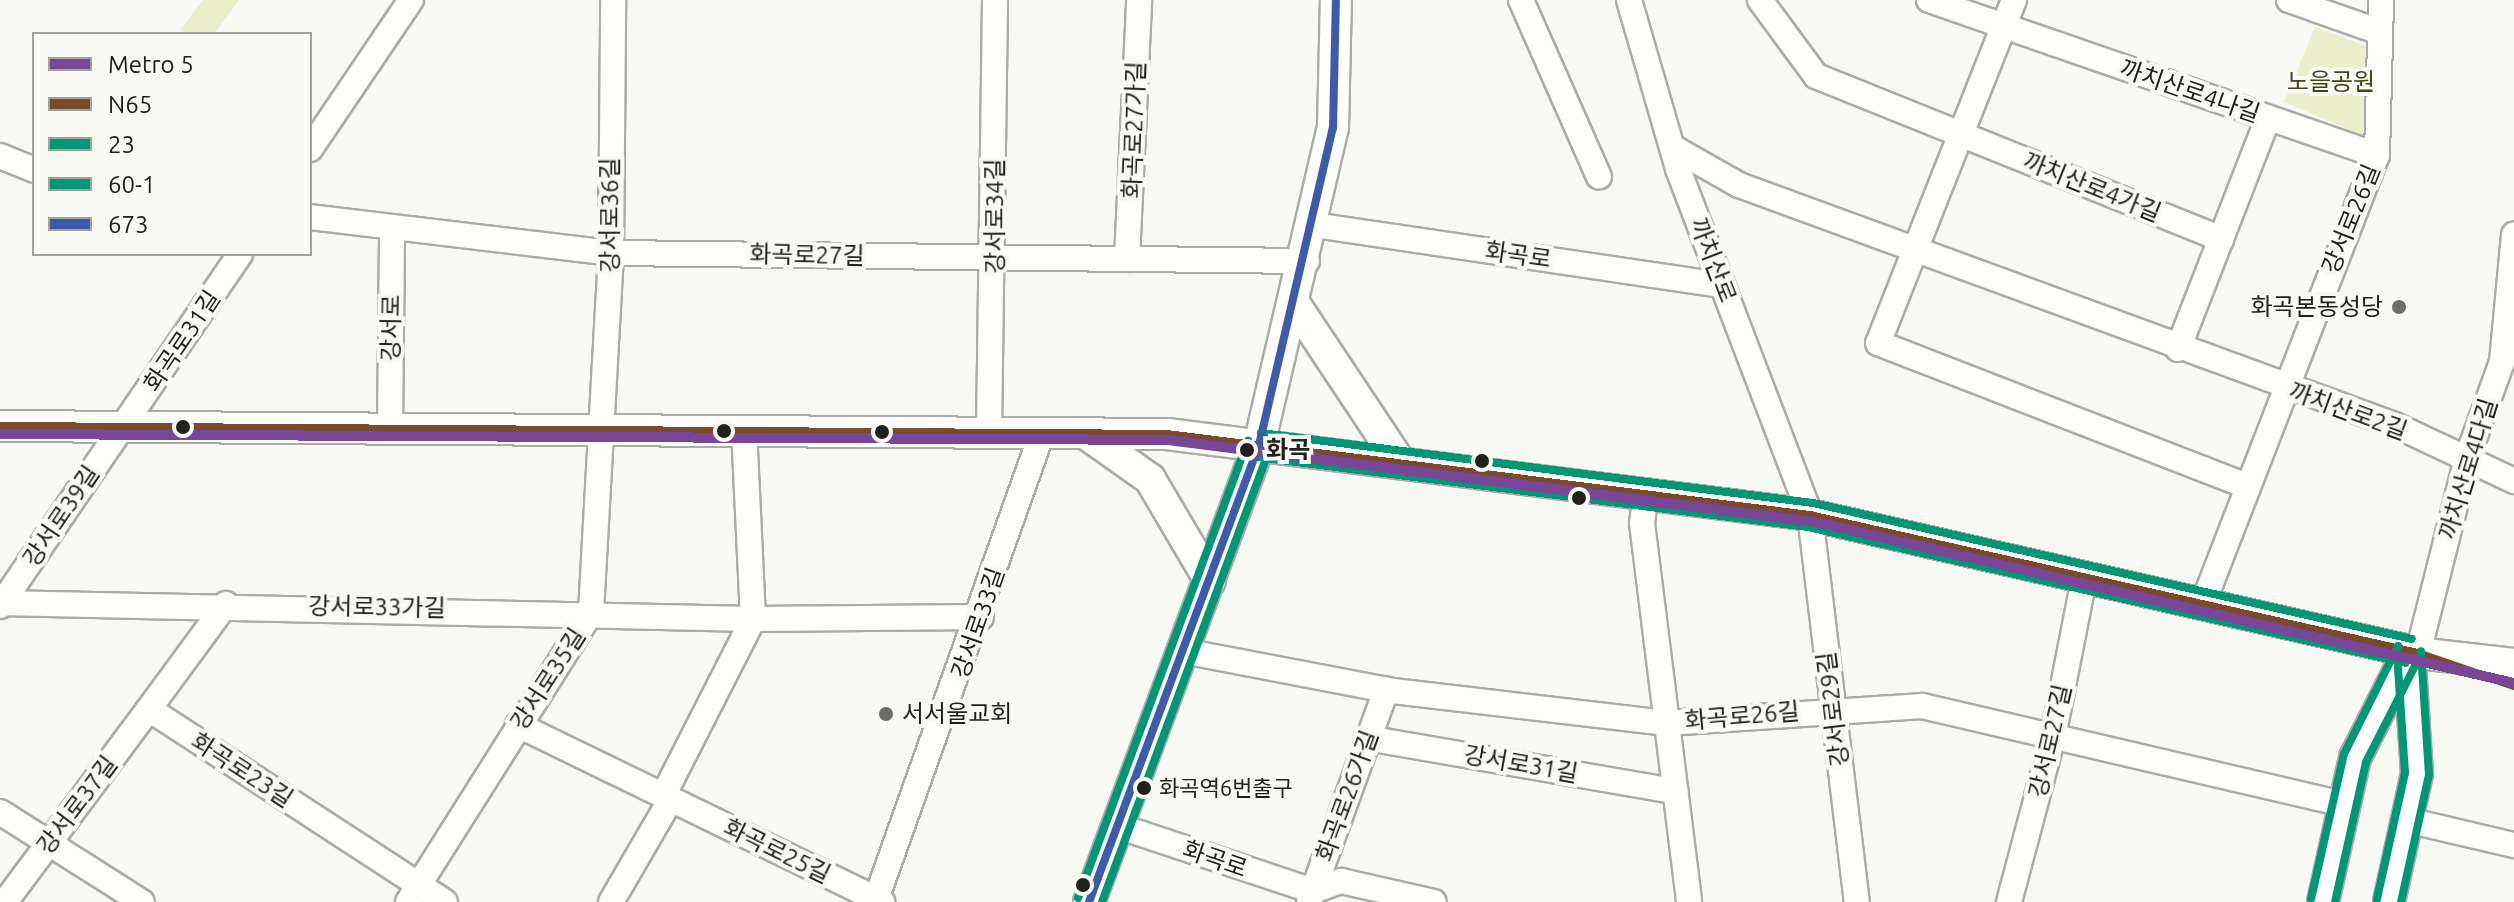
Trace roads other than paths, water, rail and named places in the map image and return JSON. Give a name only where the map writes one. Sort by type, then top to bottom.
[{"type":"main road","points":[[1089,902],[1259,445],[1307,261],[1333,128],[1336,0]]},
{"type":"main road","points":[[1296,306],[1399,461]]},
{"type":"main road","points":[[0,426],[1042,432],[1259,445],[1646,491],[1810,515],[2414,652],[2514,664]]},
{"type":"main road","points":[[1085,433],[1150,479],[1210,581]]},
{"type":"main road","points":[[2414,652],[2514,686]]},
{"type":"main road","points":[[2323,902],[2355,758],[2414,652]]},
{"type":"main road","points":[[2389,902],[2417,774],[2414,652]]},
{"type":"street","points":[[312,146],[411,0]]},
{"type":"street","name":"강서로36길","points":[[604,430],[611,253],[613,0]]},
{"type":"street","name":"강서로34길","points":[[989,432],[995,258],[995,0]]},
{"type":"street","name":"화곡로27가길","points":[[1127,259],[1139,0]]},
{"type":"street","points":[[1521,0],[1599,177]]},
{"type":"street","name":"까치산로","points":[[1629,0],[1672,147],[1810,515]]},
{"type":"street","name":"까치산로4가길","points":[[1760,0],[1816,76],[2221,239]]},
{"type":"street","name":"까치산로4나길","points":[[1929,0],[2377,155]]},
{"type":"street","points":[[2014,0],[1878,343],[2247,486]]},
{"type":"street","points":[[2289,0],[2380,32]]},
{"type":"street","name":"강서로26길","points":[[2202,606],[2283,387],[2377,155],[2381,0]]},
{"type":"street","points":[[2178,349],[2268,118]]},
{"type":"street","name":"까치산로2길","points":[[1672,147],[1739,185],[2283,387],[2467,458],[2514,481]]},
{"type":"street","points":[[0,156],[32,169]]},
{"type":"street","name":"화곡로27길","points":[[312,217],[611,253],[1307,261]]},
{"type":"street","name":"화곡로","points":[[1314,225],[1722,285]]},
{"type":"street","name":"강서로","points":[[390,429],[392,227]]},
{"type":"street","name":"까치산로4다길","points":[[2414,652],[2467,458],[2502,362],[2514,235]]},
{"type":"street","name":"화곡로31길","points":[[123,427],[239,256]]},
{"type":"street","name":"강서로39길","points":[[1,604],[123,427]]},
{"type":"street","name":"강서로35길","points":[[414,893],[591,612],[604,430]]},
{"type":"street","points":[[611,902],[667,798],[753,619],[744,431]]},
{"type":"street","name":"강서로33길","points":[[878,901],[981,617],[1042,432]]},
{"type":"street","points":[[1646,491],[1642,523],[1689,902]]},
{"type":"street","name":"강서로29길","points":[[1810,515],[1857,902]]},
{"type":"street","name":"강서로27길","points":[[2009,902],[2053,737],[2084,579]]},
{"type":"street","name":"강서로33가길","points":[[1,604],[226,604],[753,619],[981,617]]},
{"type":"street","points":[[149,709],[226,604]]},
{"type":"street","name":"화곡로26길","points":[[1183,651],[1386,690],[1667,723],[1833,707],[1922,706],[2344,804]]},
{"type":"street","name":"화곡로26가길","points":[[1311,897],[1386,690]]},
{"type":"street","name":"강서로37길","points":[[5,902],[149,709]]},
{"type":"street","name":"화곡로23길","points":[[149,709],[414,893],[445,902]]},
{"type":"street","name":"화곡로25길","points":[[518,725],[878,901]]},
{"type":"street","name":"강서로31길","points":[[1367,738],[1675,791]]},
{"type":"street","points":[[0,812],[142,902]]},
{"type":"street","points":[[2407,820],[2514,845]]},
{"type":"street","name":"화곡로","points":[[1118,826],[1311,897]]},
{"type":"street","points":[[1311,897],[1341,881],[1434,902]]},
{"type":"metro line","name":"5","points":[[0,434],[1168,440],[1815,522],[2514,683]]},
{"type":"place","name":"화곡본동성당","points":[[2399,307]]},
{"type":"place","name":"화곡","points":[[1247,450]]},
{"type":"place","name":"서서울교회","points":[[886,714]]},
{"type":"place","name":"화곡역6번출구","points":[[1144,788]]},
{"type":"park label","name":"노을공원","points":[[2331,82]]}]
